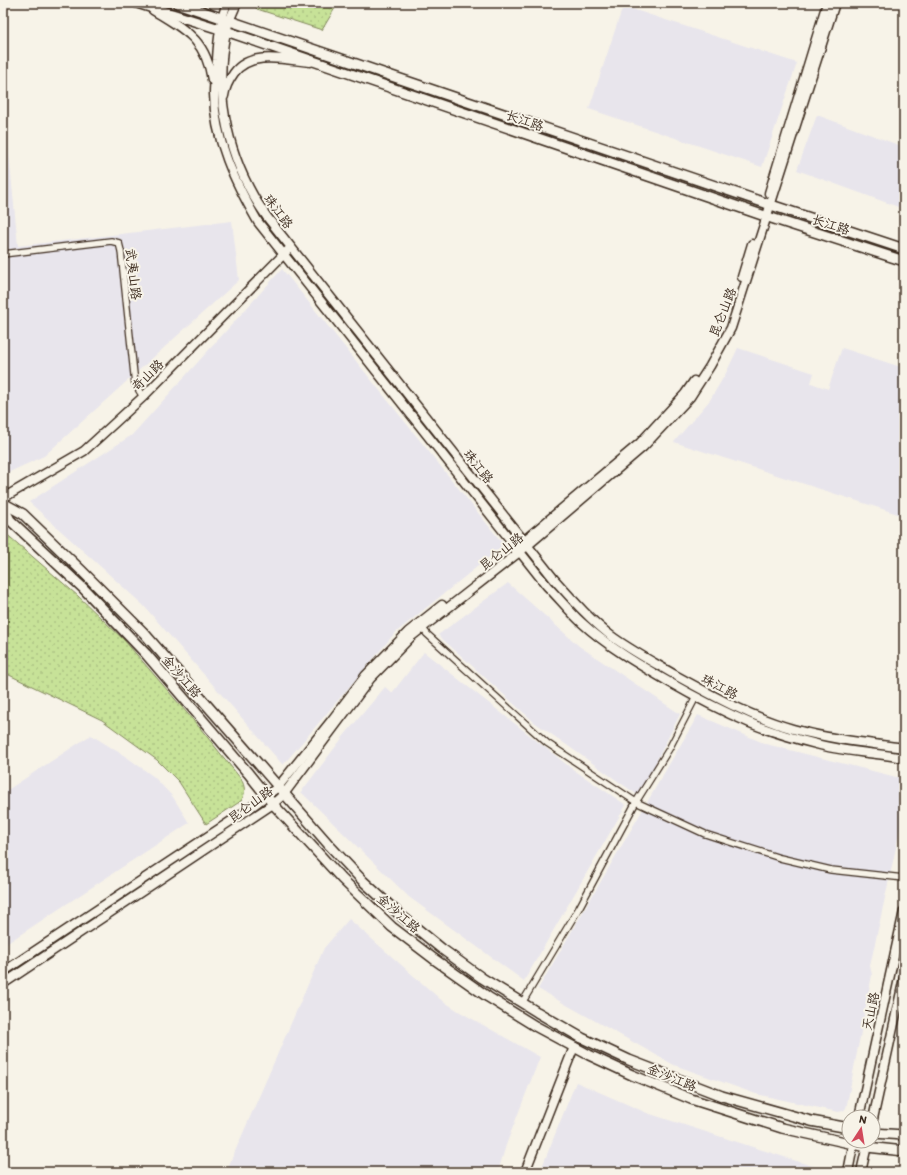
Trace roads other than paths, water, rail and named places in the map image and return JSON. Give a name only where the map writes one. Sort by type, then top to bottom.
[{"type":"main road","name":"长江路","points":[[137,3],[223,30],[764,216],[904,261]]},
{"type":"main road","name":"长江路","points":[[177,3],[904,249]]},
{"type":"main road","name":"金沙江路","points":[[3,503],[24,514],[82,570],[144,633],[281,790],[363,881],[399,914],[442,949],[482,978],[522,1003],[589,1041],[629,1060],[722,1096],[811,1121],[841,1127]]},
{"type":"main road","name":"金沙江路","points":[[3,507],[10,520],[83,588],[146,654],[273,804],[342,879],[392,927],[434,959],[488,997],[535,1026],[589,1055],[632,1075],[691,1099],[782,1128],[841,1139]]},
{"type":"main road","points":[[881,1133],[904,1135]]},
{"type":"main road","name":"金沙江路","points":[[881,1147],[904,1151]]},
{"type":"street","points":[[226,19],[227,3]]},
{"type":"street","points":[[226,19],[237,3]]},
{"type":"street","name":"昆仑山路","points":[[768,204],[828,3]]},
{"type":"street","name":"昆仑山路","points":[[3,984],[273,804],[281,790],[366,675],[408,632],[526,544],[640,443],[685,394],[705,364],[726,327],[835,3]]},
{"type":"street","points":[[147,6],[179,26],[196,40],[207,58],[211,71],[216,121],[221,142],[241,193],[258,222],[547,586],[581,622],[605,642],[637,664],[696,697],[751,723],[821,746],[904,758]]},
{"type":"street","name":"珠江路","points":[[226,19],[223,30],[222,55],[221,84],[223,103],[231,144],[254,197],[267,217],[554,579],[587,614],[610,635],[643,657],[704,691],[754,716],[794,729],[850,740],[894,747],[904,747]]},
{"type":"street","points":[[214,93],[223,30]]},
{"type":"street","points":[[223,103],[226,87],[230,78],[238,68],[248,62],[256,59],[274,58],[317,63]]},
{"type":"street","name":"武夷山路","points":[[3,254],[111,241],[119,243],[135,384],[143,397]]},
{"type":"street","name":"奇山路","points":[[3,498],[84,451],[143,397],[291,247]]},
{"type":"street","name":"昆仑山路","points":[[3,972],[267,796],[281,790],[370,678],[412,636],[518,550]]},
{"type":"street","points":[[419,623],[428,634],[548,743],[636,802],[705,834],[780,858],[831,870],[904,878]]},
{"type":"street","points":[[522,1003],[579,908],[636,802],[669,749],[696,697]]},
{"type":"street","points":[[892,756],[904,762]]},
{"type":"street","name":"天山路","points":[[861,1109],[904,911]]},
{"type":"street","name":"天山路","points":[[875,1109],[904,978]]},
{"type":"street","points":[[524,1172],[574,1047]]},
{"type":"street","points":[[848,1172],[853,1149]]},
{"type":"street","points":[[862,1172],[867,1149]]}]
